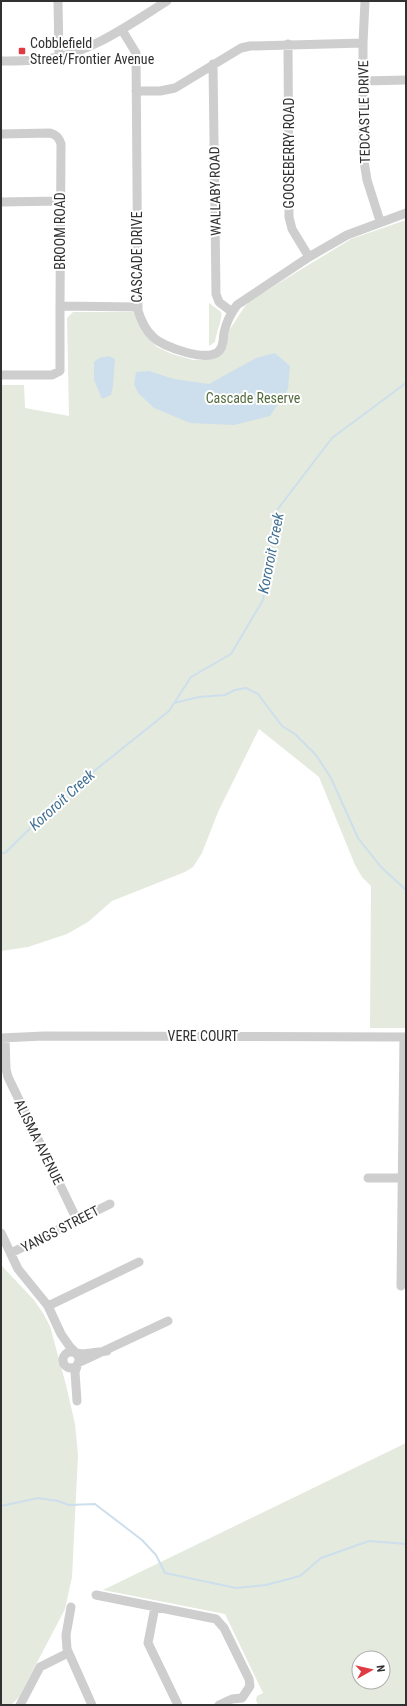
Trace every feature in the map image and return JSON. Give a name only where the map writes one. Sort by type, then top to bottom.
[{"type":"street","points":[[58,1],[58,57]]},
{"type":"street","points":[[148,1],[153,9]]},
{"type":"street","points":[[1,61],[34,60],[58,57],[85,48],[122,30],[167,1]]},
{"type":"street","name":"TEDCASTLE DRIVE","points":[[365,1],[363,43],[364,168],[366,180],[380,221]]},
{"type":"street","name":"CASCADE DRIVE","points":[[122,30],[136,54],[138,307],[141,320],[154,339],[167,346],[190,354],[201,355],[218,352],[222,347],[224,333],[232,312],[237,305],[309,257],[347,235],[380,221],[406,213]]},
{"type":"street","points":[[136,91],[160,91],[175,88],[241,48],[250,46],[363,43]]},
{"type":"street","name":"GOOSEBERRY ROAD","points":[[288,44],[289,217],[292,229],[309,257]]},
{"type":"street","name":"WALLABY ROAD","points":[[213,64],[216,294],[219,302],[232,312]]},
{"type":"street","points":[[363,81],[406,80]]},
{"type":"street","name":"BROOM ROAD","points":[[1,134],[50,133],[56,136],[60,144],[60,371],[52,375],[1,375]]},
{"type":"street","points":[[1,202],[60,201]]},
{"type":"street","points":[[60,306],[138,307]]},
{"type":"street","name":"VERE COURT","points":[[3,1038],[44,1036],[405,1037]]},
{"type":"street","points":[[401,1286],[404,1247],[402,1178],[405,1037]]},
{"type":"street","name":"ALISMA AVENUE","points":[[3,1038],[8,1077],[77,1220]]},
{"type":"street","points":[[368,1178],[402,1178]]},
{"type":"street","name":"YANGS STREET","points":[[11,1253],[110,1204]]},
{"type":"street","points":[[1,1234],[18,1269],[48,1306],[54,1321],[66,1342],[79,1358],[75,1372],[77,1401],[73,1393],[66,1366],[63,1362],[64,1351],[56,1333],[54,1321]]},
{"type":"street","points":[[48,1306],[139,1262]]},
{"type":"street","points":[[66,1366],[74,1367],[78,1363],[107,1351],[168,1321]]},
{"type":"street","points":[[63,1357],[69,1352],[83,1354],[107,1351]]},
{"type":"street","points":[[96,1595],[210,1617],[220,1623],[250,1682],[249,1690],[244,1702],[232,1699],[219,1705]]},
{"type":"street","points":[[71,1607],[66,1635],[68,1653],[92,1705]]},
{"type":"street","points":[[155,1607],[148,1643],[178,1705]]},
{"type":"street","points":[[20,1705],[40,1667],[68,1653]]},
{"type":"green space","name":"Cascade Reserve","points":[[406,220],[406,1028],[370,1028],[371,886],[362,877],[355,865],[319,777],[259,729],[218,812],[202,853],[193,867],[185,872],[112,901],[88,922],[67,934],[28,947],[1,951],[1,385],[24,385],[25,408],[69,416],[67,318],[73,312],[133,312],[150,340],[157,347],[172,354],[193,360],[217,358],[225,347],[230,329],[245,306],[251,300],[351,239]]},
{"type":"green space","points":[[209,303],[221,312],[221,315],[215,342],[209,346]]},
{"type":"green space","points":[[1,1265],[34,1300],[50,1326],[75,1424],[78,1455],[72,1577],[65,1609],[19,1697],[11,1705],[1,1705]]},
{"type":"green space","points":[[406,1443],[406,1705],[258,1705],[256,1700],[257,1696],[263,1693],[225,1614],[103,1590]]},
{"type":"water","points":[[275,353],[290,366],[288,389],[270,416],[234,425],[190,423],[154,408],[138,393],[134,384],[136,372],[149,371],[174,379],[209,384],[256,358]]},
{"type":"water","points":[[109,356],[115,359],[113,386],[111,395],[102,399],[94,380],[94,362],[99,358]]},
{"type":"waterway","name":"Kororoit Creek","points":[[1,853],[5,853],[63,796],[169,711],[191,677],[231,654],[263,600],[277,510],[332,438],[406,383]]},
{"type":"waterway","points":[[174,703],[199,697],[225,695],[235,690],[246,688],[258,694],[282,726],[295,734],[316,755],[331,778],[358,838],[381,867],[406,890]]},
{"type":"waterway","points":[[1,1506],[38,1498],[58,1501],[69,1505],[95,1504],[142,1540],[156,1555],[165,1573],[236,1588],[266,1585],[300,1576],[321,1558],[369,1541],[406,1544]]},
{"type":"place","name":"Cobblefield Street/Frontier Avenue","points":[[22,51]]}]
